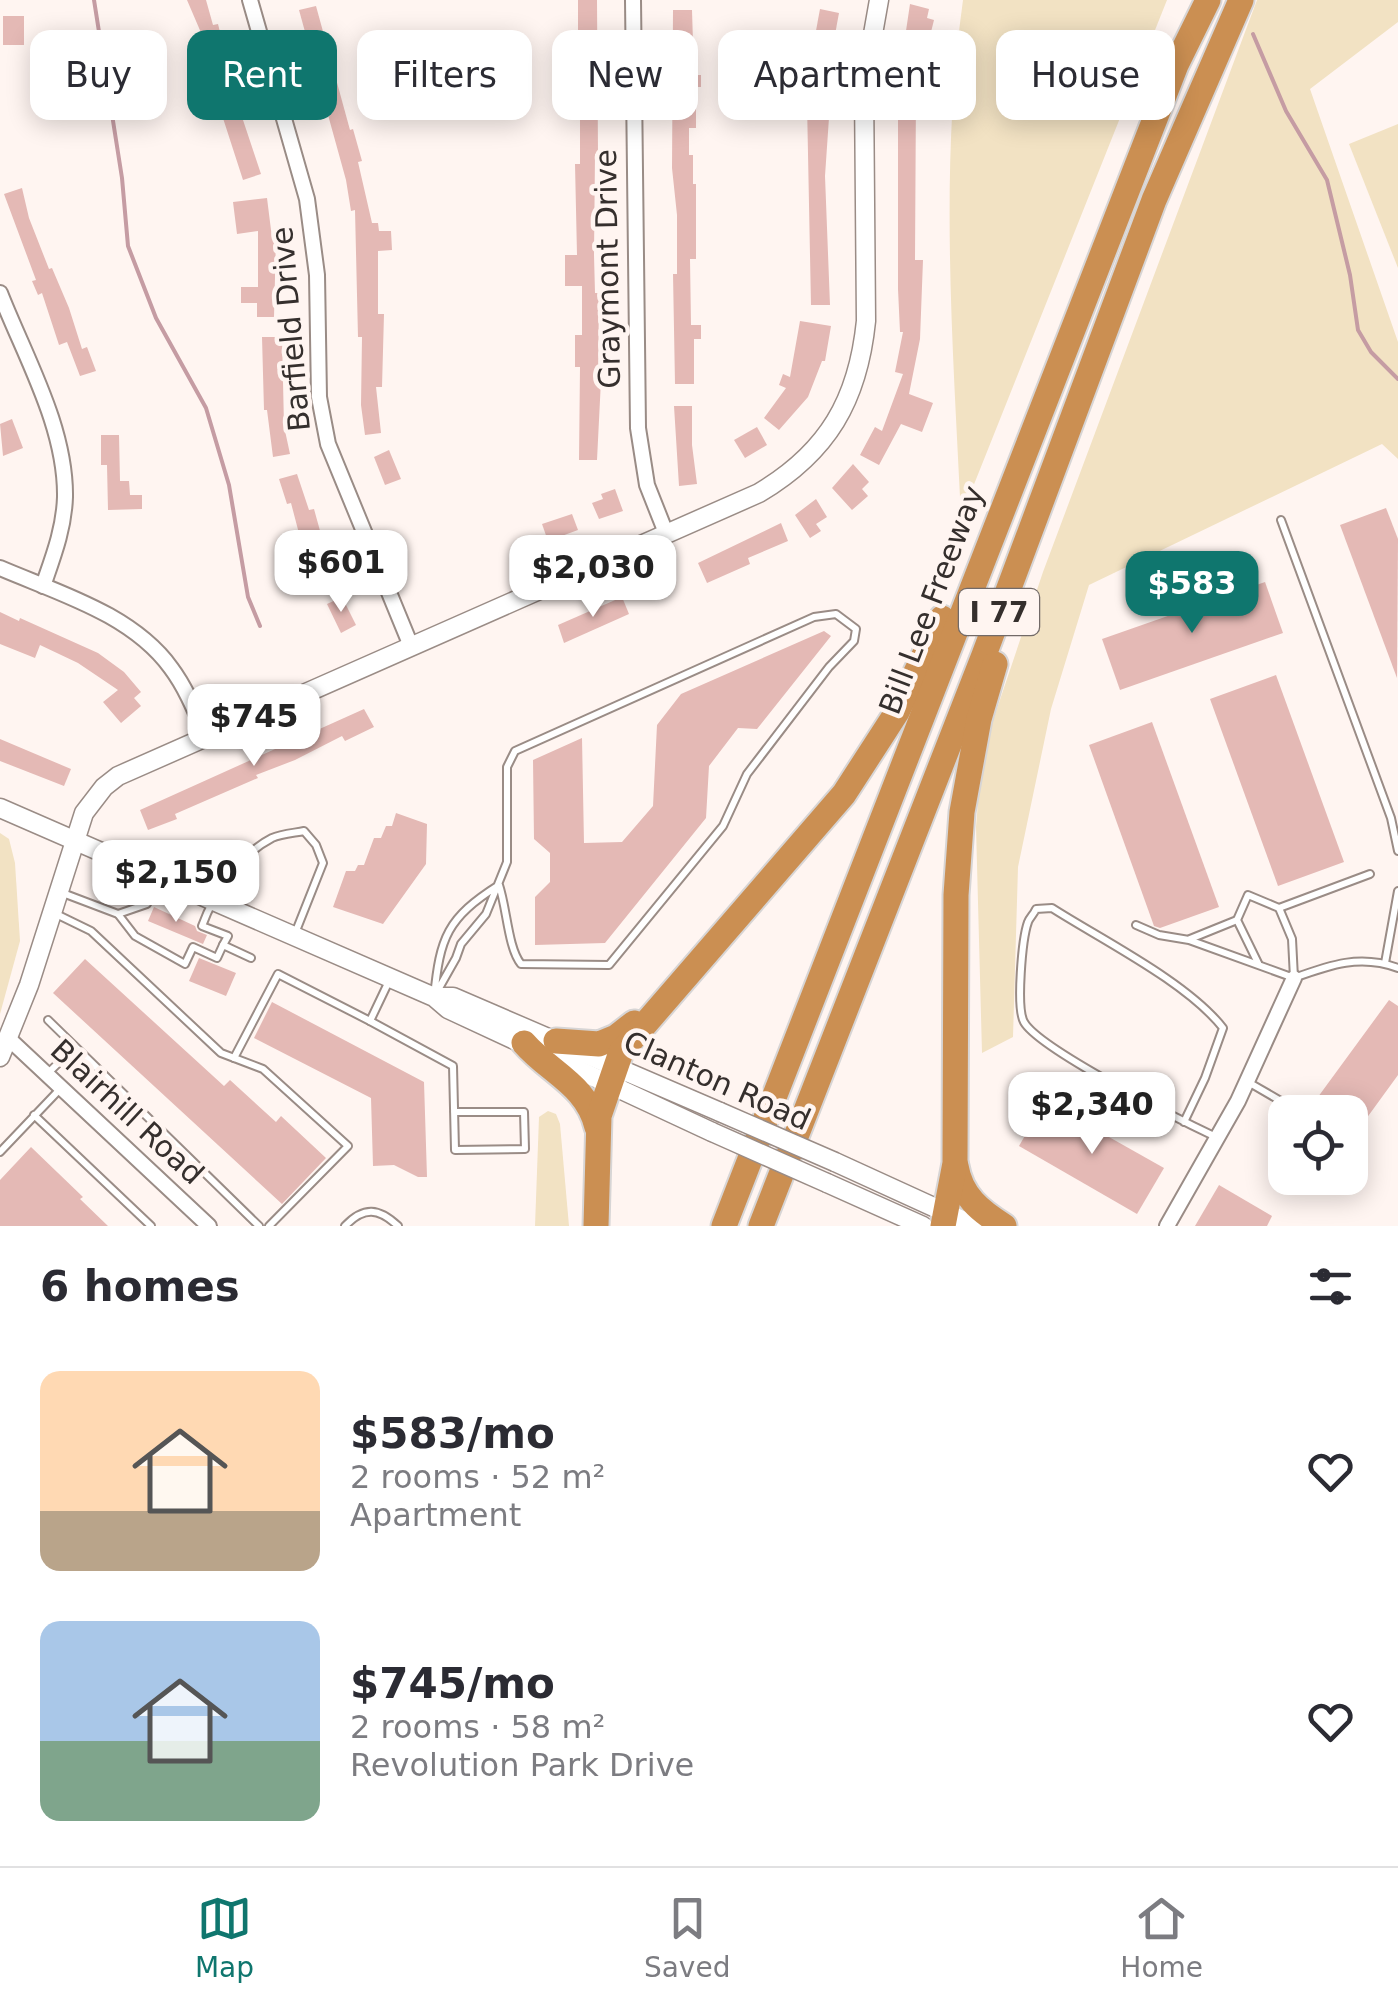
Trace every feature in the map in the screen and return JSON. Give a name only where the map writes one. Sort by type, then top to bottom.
[{"type":"highway","name":"Bill Lee Freeway","points":[[724,1226],[1176,65],[1208,0]]},
{"type":"highway","name":"I 77","points":[[761,1226],[984,655],[1154,200],[1241,0]]},
{"type":"highway","points":[[945,1219],[955,1163],[956,895],[962,812],[979,719],[1013,610],[1045,486]]},
{"type":"highway","points":[[596,1226],[598,1132],[612,1074],[623,1048],[844,794],[898,712],[944,611],[988,546]]},
{"type":"highway","points":[[556,1041],[599,1044],[638,1019],[648,1018]]},
{"type":"highway","points":[[524,1043],[544,1065],[577,1087],[591,1107],[598,1132]]},
{"type":"highway","points":[[955,1163],[960,1182],[972,1202],[1004,1226]]},
{"type":"main road","points":[[0,1056],[84,813],[104,787],[125,772],[758,493],[790,473],[828,434],[854,386],[866,321],[864,85],[879,0]]},
{"type":"main road","name":"Clanton Road","points":[[0,808],[434,997],[448,1008],[524,1043],[720,1112],[835,1162],[945,1219],[976,1226]]},
{"type":"main road","name":"Clanton Road","points":[[434,997],[452,997],[556,1041],[712,1132],[922,1226]]},
{"type":"street","name":"Barfield Drive","points":[[250,0],[308,198],[317,275],[320,397],[328,444],[411,646]]},
{"type":"street","name":"Graymont Drive","points":[[633,0],[638,428],[646,485],[666,534]]},
{"type":"street","points":[[0,293],[47,410],[63,470],[62,525],[43,586]]},
{"type":"street","points":[[0,568],[116,620],[148,642],[174,671],[206,736]]},
{"type":"street","points":[[1167,1226],[1218,1138],[1294,978]]},
{"type":"street","name":"Blairhill Road","points":[[8,1038],[209,1226]]},
{"type":"lane","points":[[1280,520],[1391,818],[1398,852]]},
{"type":"lane","points":[[434,997],[460,944],[486,914],[507,862],[507,767],[515,751],[814,617],[836,614],[856,629],[854,641],[829,667],[747,774],[723,826],[609,965],[521,964],[512,953],[508,912],[499,885]]},
{"type":"lane","points":[[59,892],[118,914],[134,936],[186,964],[193,947],[217,958],[228,936],[202,926],[211,900],[247,857],[273,837],[304,831],[316,844],[323,863],[294,937]]},
{"type":"lane","points":[[1189,940],[1237,920],[1248,896],[1279,908],[1370,874]]},
{"type":"lane","points":[[118,914],[147,904],[158,877]]},
{"type":"lane","points":[[434,997],[446,935],[470,903],[499,885]]},
{"type":"lane","points":[[1385,963],[1398,891]]},
{"type":"lane","points":[[1184,1122],[1222,1028],[1213,1015],[1163,978],[1052,908],[1036,909],[1028,922],[1019,1003],[1024,1024],[1056,1048],[1184,1122],[1218,1138]]},
{"type":"lane","points":[[1279,908],[1292,939],[1294,978]]},
{"type":"lane","points":[[52,913],[91,932],[220,1052],[263,1070],[348,1146],[269,1226]]},
{"type":"lane","points":[[1237,920],[1258,964]]},
{"type":"lane","points":[[1136,925],[1294,978],[1344,961],[1385,963],[1398,968]]},
{"type":"lane","points":[[223,945],[251,958]]},
{"type":"lane","points":[[234,1058],[278,974],[453,1066],[454,1112],[455,1150],[525,1149],[524,1112],[454,1112]]},
{"type":"lane","points":[[370,1021],[390,978]]},
{"type":"lane","points":[[48,1020],[259,1226]]},
{"type":"lane","points":[[47,1074],[76,1047]]},
{"type":"lane","points":[[1247,1081],[1271,1095]]},
{"type":"lane","points":[[0,1152],[62,1088]]},
{"type":"lane","points":[[34,1115],[152,1226]]},
{"type":"lane","points":[[345,1226],[362,1212],[379,1210],[398,1226]]},
{"type":"shaded area","points":[[963,0],[1167,0],[1155,30],[996,30],[996,120],[1119,120],[961,517],[952,323],[951,129],[952,120],[976,120],[976,30],[960,30]]},
{"type":"shaded area","points":[[1257,0],[1398,0],[1398,22],[1310,89],[1398,342],[1398,459],[1382,444],[1089,585],[1051,709],[1018,867],[1013,1037],[982,1053],[976,827],[982,753],[1043,572]]},
{"type":"shaded area","points":[[1398,124],[1398,268],[1349,144]]},
{"type":"shaded area","points":[[0,833],[9,839],[15,863],[20,941],[0,1014]]},
{"type":"shaded area","points":[[548,1111],[556,1114],[560,1124],[569,1226],[535,1226],[539,1117]]},
{"type":"building","points":[[187,0],[206,0],[213,25],[218,24],[219,30],[200,30]]},
{"type":"building","points":[[578,0],[597,0],[597,30],[578,30]]},
{"type":"building","points":[[910,4],[929,9],[927,18],[934,20],[932,30],[906,30]]},
{"type":"building","points":[[316,6],[323,30],[305,30],[299,10]]},
{"type":"building","points":[[820,9],[839,13],[836,30],[816,30]]},
{"type":"building","points":[[673,10],[692,10],[693,30],[673,30]]},
{"type":"building","points":[[3,16],[24,16],[24,45],[3,45]]},
{"type":"building","points":[[337,83],[362,161],[358,162],[372,223],[378,223],[379,231],[391,231],[392,250],[378,251],[378,314],[384,314],[382,387],[376,387],[381,433],[365,435],[355,210],[351,211],[329,120],[337,120]]},
{"type":"building","points":[[224,120],[243,120],[261,174],[243,180]]},
{"type":"building","points":[[580,120],[598,120],[594,255],[601,380],[597,460],[579,460],[580,367],[575,367],[575,335],[582,335],[582,286],[565,286],[565,255],[577,255],[575,164],[580,164]]},
{"type":"building","points":[[672,120],[696,120],[696,128],[689,128],[689,155],[693,155],[696,184],[696,259],[690,259],[691,325],[701,325],[701,339],[694,339],[694,384],[675,384],[673,274],[677,274],[677,215]]},
{"type":"building","points":[[807,120],[829,120],[825,176],[830,305],[811,305]]},
{"type":"building","points":[[898,120],[916,120],[915,260],[923,260],[920,339],[909,394],[933,403],[922,432],[901,424],[879,465],[860,455],[875,427],[882,431],[903,374],[895,372],[903,332],[898,289]]},
{"type":"building","points":[[22,188],[49,269],[52,268],[69,308],[82,349],[87,347],[96,371],[80,376],[67,342],[59,345],[42,293],[38,295],[32,281],[36,280],[4,194]]},
{"type":"building","points":[[267,198],[272,238],[276,238],[274,317],[257,317],[257,303],[241,303],[241,287],[258,287],[258,231],[237,234],[233,202]]},
{"type":"building","points":[[800,321],[831,326],[825,361],[808,397],[779,430],[764,418],[786,388],[779,385],[783,374],[790,377]]},
{"type":"building","points":[[262,337],[282,337],[284,426],[290,454],[273,457],[264,410]]},
{"type":"building","points":[[674,406],[692,406],[697,484],[679,486]]},
{"type":"building","points":[[12,419],[23,448],[3,456],[0,424]]},
{"type":"building","points":[[757,427],[767,445],[745,458],[734,440]]},
{"type":"building","points":[[101,435],[119,435],[120,481],[129,481],[130,495],[142,495],[142,509],[108,510],[107,465],[101,465]]},
{"type":"building","points":[[389,450],[401,479],[385,485],[374,457]]},
{"type":"building","points":[[853,464],[869,482],[862,489],[868,496],[852,510],[832,488]]},
{"type":"building","points":[[297,474],[309,510],[314,509],[333,578],[312,583],[291,503],[287,504],[279,479]]},
{"type":"building","points":[[615,489],[623,511],[599,519],[592,503],[603,499],[601,494]]},
{"type":"building","points":[[816,499],[827,517],[816,524],[821,531],[810,538],[795,515]]},
{"type":"building","points":[[1386,508],[1398,539],[1397,678],[1340,525]]},
{"type":"building","points":[[572,514],[578,530],[548,541],[542,524]]},
{"type":"building","points":[[781,523],[788,541],[748,558],[750,564],[707,583],[698,563]]},
{"type":"building","points":[[1265,582],[1283,633],[1120,690],[1102,639]]},
{"type":"building","points":[[342,597],[356,625],[341,633],[327,604]]},
{"type":"building","points":[[622,597],[629,614],[564,643],[558,625]]},
{"type":"building","points":[[0,612],[98,653],[124,672],[141,692],[134,698],[141,706],[121,723],[103,702],[118,690],[78,663],[40,645],[35,658],[0,644]]},
{"type":"building","points":[[824,631],[831,636],[757,729],[738,728],[709,766],[706,818],[605,943],[535,945],[535,897],[550,882],[550,853],[534,839],[533,760],[582,738],[584,843],[622,842],[653,806],[657,725],[681,694]]},
{"type":"building","points":[[1276,675],[1344,862],[1278,886],[1210,699]]},
{"type":"building","points":[[364,709],[374,727],[345,741],[342,736],[256,775],[258,778],[148,830],[140,810]]},
{"type":"building","points":[[1152,722],[1219,907],[1160,928],[1154,926],[1089,745]]},
{"type":"building","points":[[0,739],[71,769],[64,786],[0,761]]},
{"type":"building","points":[[396,813],[427,824],[426,864],[383,924],[333,907],[346,871],[364,865],[374,838],[381,838],[386,826],[392,826]]},
{"type":"building","points":[[154,907],[207,935],[203,944],[148,921]]},
{"type":"building","points":[[199,958],[236,973],[226,996],[189,981]]},
{"type":"building","points":[[85,959],[224,1086],[230,1080],[276,1122],[281,1116],[326,1158],[282,1204],[53,993]]},
{"type":"building","points":[[1389,1000],[1398,1006],[1398,1075],[1368,1116],[1368,1095],[1319,1095]]},
{"type":"building","points":[[272,1002],[424,1082],[427,1177],[418,1177],[394,1165],[373,1166],[371,1098],[254,1038]]},
{"type":"building","points":[[1045,1101],[1164,1168],[1137,1214],[1019,1146]]},
{"type":"building","points":[[31,1147],[108,1226],[0,1226],[0,1180]]},
{"type":"building","points":[[1219,1185],[1272,1216],[1267,1226],[1195,1226]]},
{"type":"waterway","points":[[94,0],[122,178],[128,246],[156,318],[206,408],[229,485],[248,597],[260,626]]},
{"type":"waterway","points":[[1253,34],[1286,111],[1327,180],[1350,275],[1358,330],[1371,352],[1398,379]]}]
